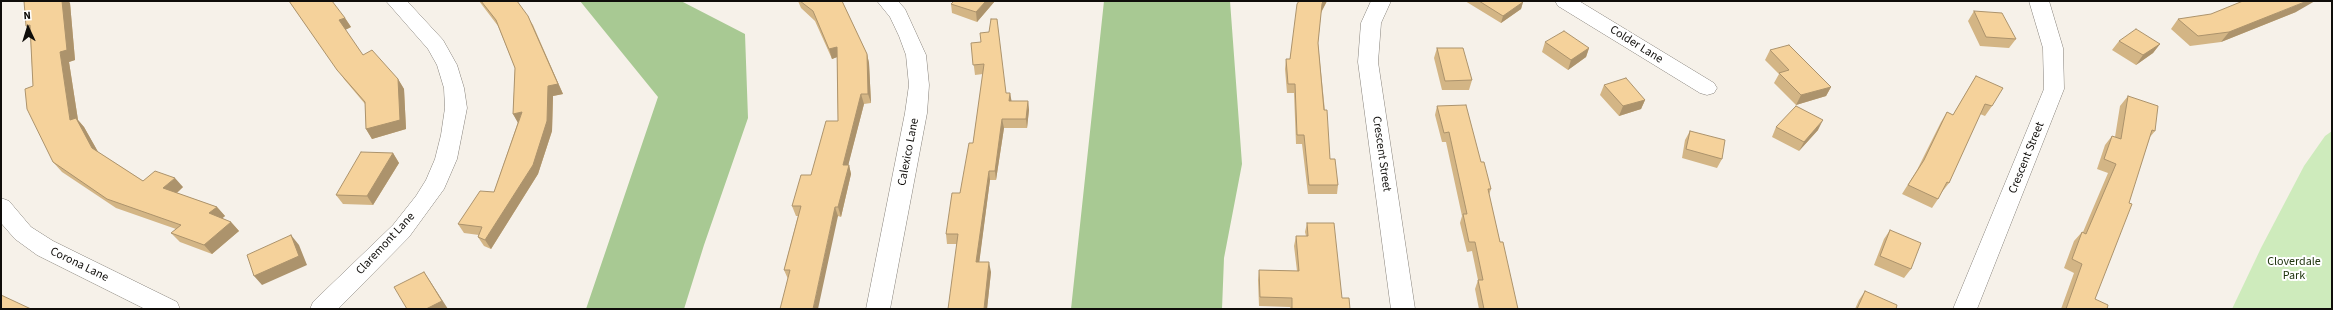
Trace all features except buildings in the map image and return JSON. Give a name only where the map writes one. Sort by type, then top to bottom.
[{"type":"street","name":"Claremont Lane","points":[[322,309],[401,231],[424,202],[444,165],[452,135],[456,108],[454,88],[447,65],[436,45],[396,1]]},
{"type":"street","name":"Calexico Lane","points":[[878,309],[916,112],[919,85],[916,55],[909,36],[898,14],[887,1]]},
{"type":"street","name":"Crescent Street","points":[[1381,1],[1371,23],[1368,44],[1368,62],[1403,309]]},
{"type":"street","name":"Colder Lane","points":[[1565,1],[1707,88]]},
{"type":"street","name":"Crescent Street","points":[[1965,309],[2054,89],[2053,48],[2039,1]]},
{"type":"street","name":"Corona Lane","points":[[1,207],[23,233],[44,248],[168,309]]},
{"type":"green space","points":[[580,1],[681,1],[745,34],[748,118],[704,245],[684,309],[586,309],[658,97]]},
{"type":"green space","points":[[1104,1],[1230,1],[1242,164],[1224,258],[1222,309],[1071,309]]},
{"type":"green space","name":"Cloverdale Park","points":[[2332,131],[2332,309],[2232,309],[2261,248],[2304,166],[2325,136]]}]
